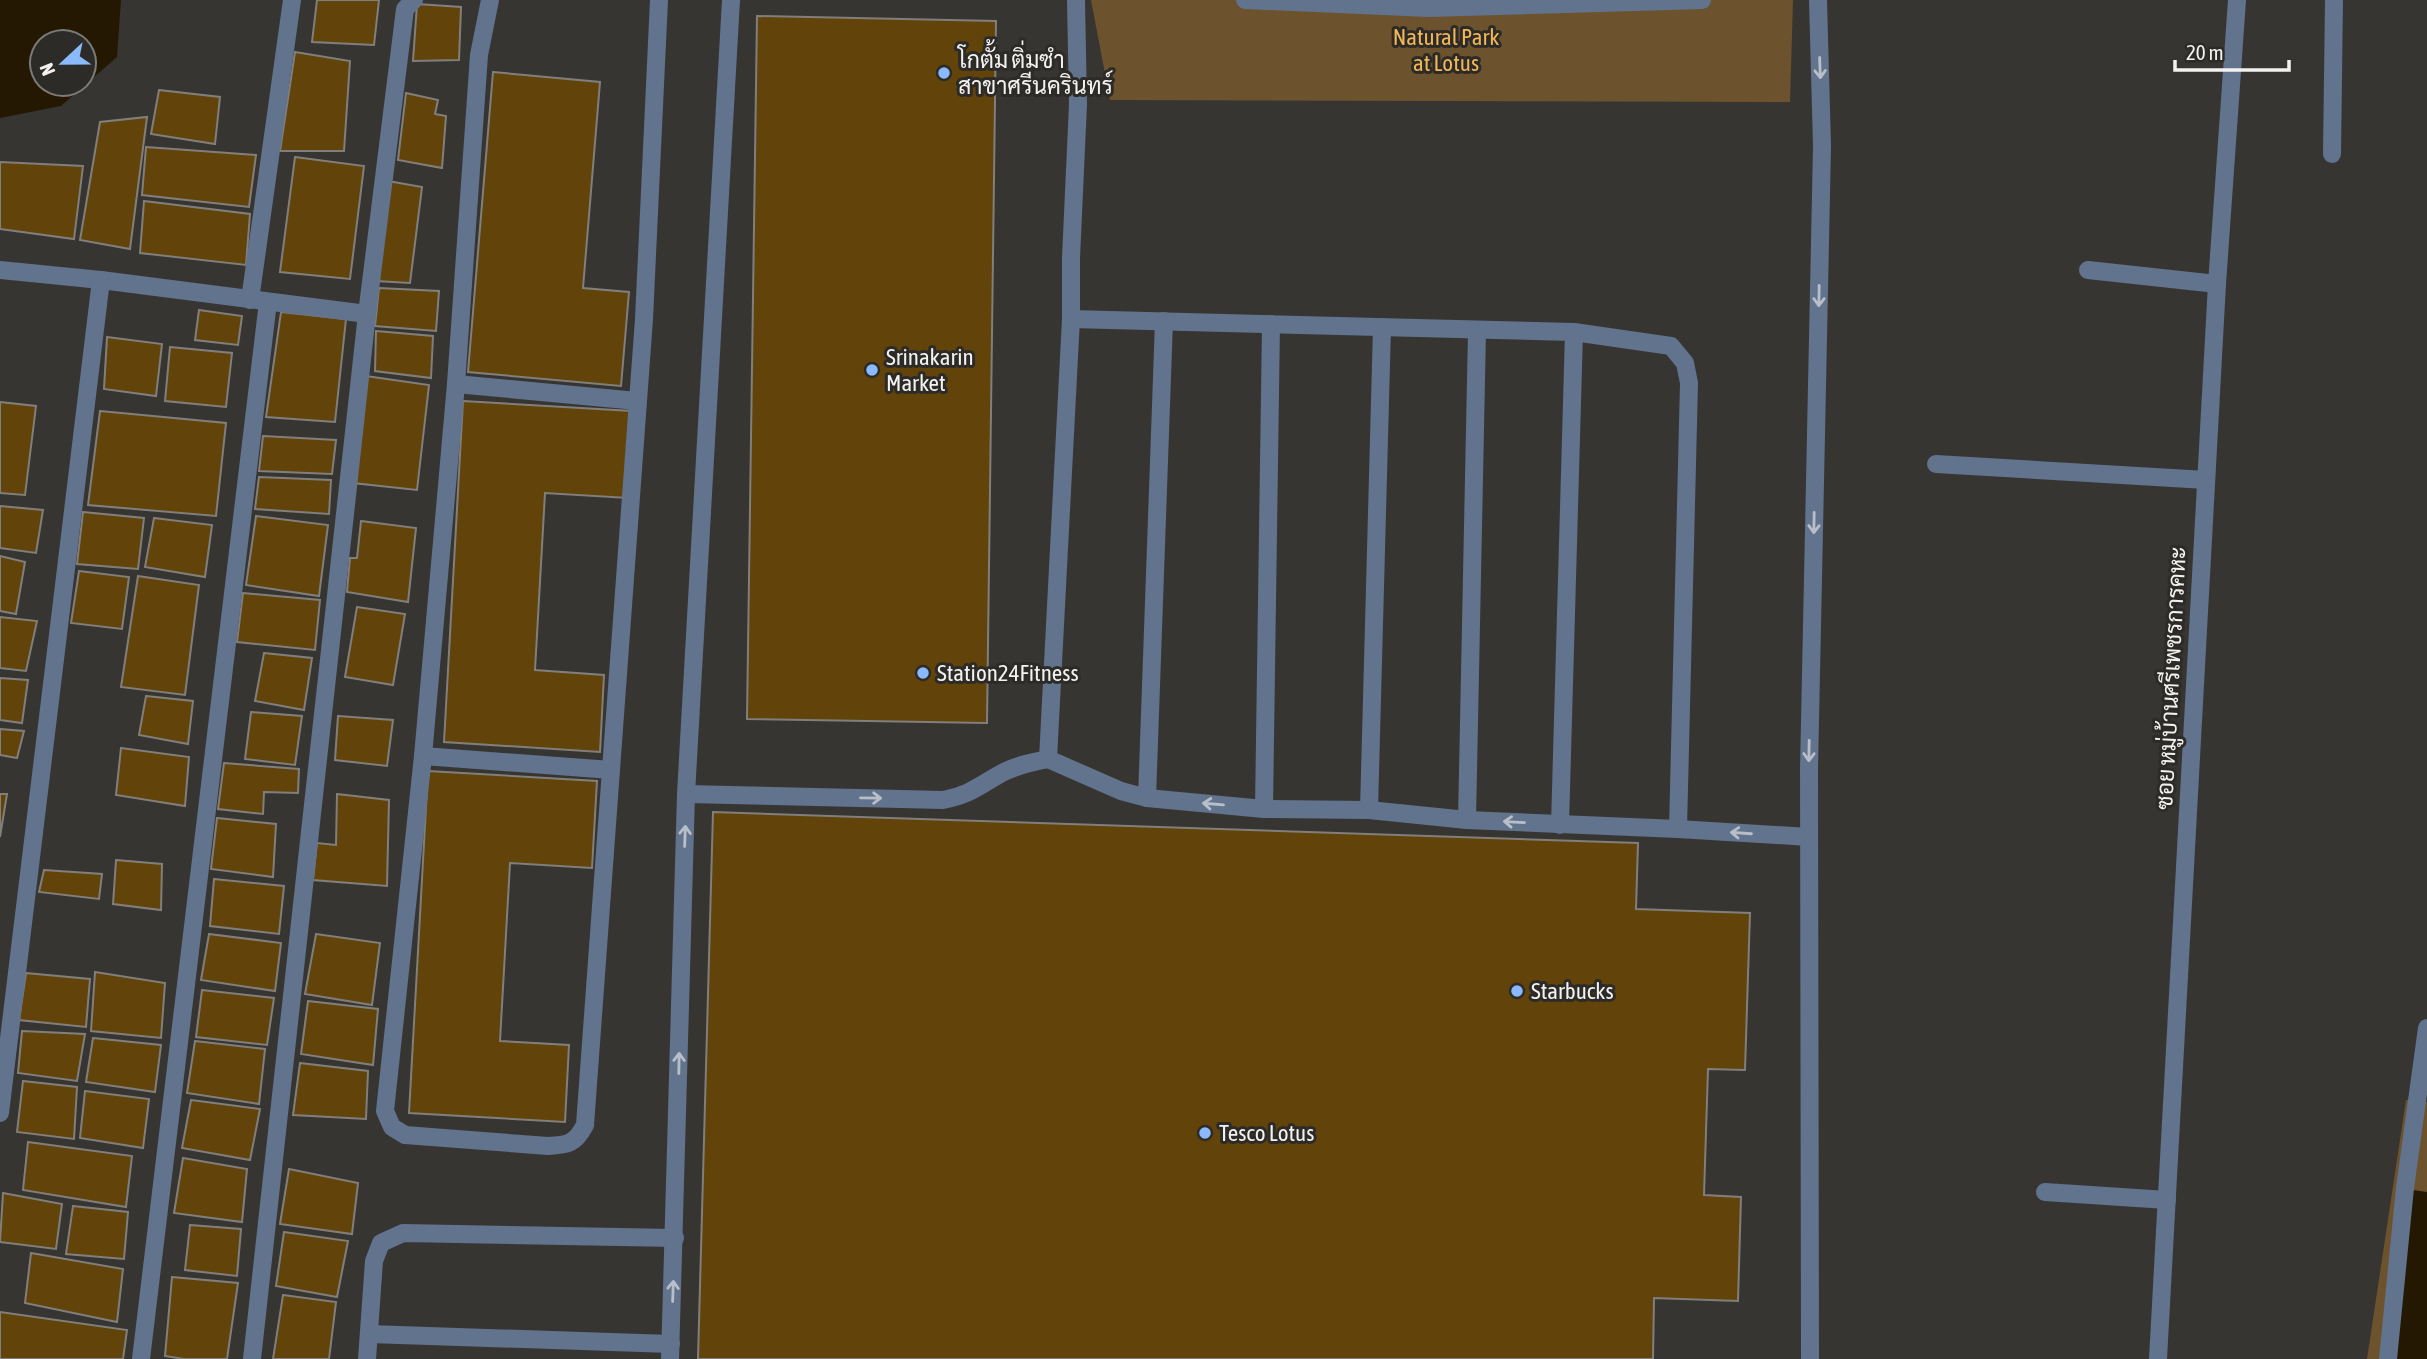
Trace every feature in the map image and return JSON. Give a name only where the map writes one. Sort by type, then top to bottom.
[{"type":"street","points":[[141,1359],[292,0]]},
{"type":"street","points":[[252,1359],[367,314],[405,9],[414,0]]},
{"type":"street","points":[[489,0],[479,55],[456,384],[423,756],[384,1111],[393,1127],[405,1135],[548,1146],[564,1145],[578,1139],[584,1125],[644,319],[659,0]]},
{"type":"street","points":[[369,1334],[671,1351],[686,794],[731,0]]},
{"type":"street","points":[[1048,759],[1071,319],[1077,104],[1076,0]]},
{"type":"street","points":[[1245,0],[1429,4],[1702,0]]},
{"type":"street","points":[[1810,1359],[1809,837],[1822,146],[1818,0]]},
{"type":"street","name":"ซอย หมู่บ้านศรีเพชรการคหะ","points":[[2158,1359],[2217,284],[2237,0]]},
{"type":"street","points":[[2332,154],[2334,0]]},
{"type":"street","points":[[0,270],[367,314]]},
{"type":"street","points":[[2088,270],[2217,284]]},
{"type":"street","points":[[0,1113],[101,280]]},
{"type":"street","points":[[1071,319],[1574,332],[1671,346],[1685,363],[1689,383],[1678,829]]},
{"type":"street","points":[[1147,798],[1164,321]]},
{"type":"street","points":[[1264,809],[1271,324]]},
{"type":"street","points":[[1369,810],[1382,327]]},
{"type":"street","points":[[1467,820],[1478,331]]},
{"type":"street","points":[[1560,825],[1574,332]]},
{"type":"street","points":[[456,384],[637,401]]},
{"type":"street","points":[[1936,464],[2206,480]]},
{"type":"street","points":[[423,756],[611,771]]},
{"type":"street","points":[[686,794],[943,800],[966,794],[1014,768],[1048,759],[1121,791],[1147,798],[1264,809],[1369,810],[1467,820],[1809,837]]},
{"type":"street","points":[[2388,1359],[2405,1188],[2422,1112],[2427,1028]]},
{"type":"street","points":[[2045,1192],[2167,1200]]},
{"type":"street","points":[[367,1359],[374,1261],[381,1243],[403,1233],[675,1238]]},
{"type":"green space","name":"Natural Park at Lotus","points":[[1091,0],[1793,0],[1790,102],[1110,100]]},
{"type":"green space","points":[[2406,1100],[2427,1102],[2427,1359],[2367,1359]]},
{"type":"shaded area","points":[[0,0],[121,0],[117,57],[98,74],[98,28],[28,28],[28,98],[70,98],[61,106],[0,118]]},
{"type":"shaded area","points":[[2413,1190],[2427,1192],[2427,1359],[2390,1359]]},
{"type":"building","points":[[317,0],[379,0],[374,45],[312,42]]},
{"type":"building","points":[[417,4],[461,7],[459,60],[413,61]]},
{"type":"building","name":"Srinakarin Market","points":[[757,16],[996,21],[987,723],[747,719]]},
{"type":"building","points":[[295,52],[350,61],[344,151],[280,151]]},
{"type":"building","points":[[493,72],[600,82],[583,288],[629,292],[621,386],[468,372]]},
{"type":"building","points":[[159,90],[220,97],[215,144],[151,134]]},
{"type":"building","points":[[406,93],[438,100],[435,114],[446,116],[442,168],[398,160]]},
{"type":"building","points":[[147,117],[130,249],[80,240],[100,122]]},
{"type":"building","points":[[146,147],[256,155],[249,207],[142,195]]},
{"type":"building","points":[[295,157],[364,166],[350,279],[280,272]]},
{"type":"building","points":[[0,162],[83,166],[74,239],[0,229]]},
{"type":"building","points":[[388,181],[422,187],[410,283],[376,281]]},
{"type":"building","points":[[144,201],[250,214],[246,265],[140,253]]},
{"type":"building","points":[[379,288],[439,291],[436,331],[375,326]]},
{"type":"building","points":[[199,310],[242,316],[238,345],[195,340]]},
{"type":"building","points":[[281,312],[346,319],[335,422],[266,417]]},
{"type":"building","points":[[376,331],[433,336],[431,378],[375,371]]},
{"type":"building","points":[[107,337],[162,344],[156,396],[104,389]]},
{"type":"building","points":[[170,347],[232,353],[226,407],[165,401]]},
{"type":"building","points":[[366,376],[429,385],[417,490],[353,483]]},
{"type":"building","points":[[463,401],[632,411],[628,498],[545,493],[535,670],[604,675],[600,752],[444,742]]},
{"type":"building","points":[[0,402],[36,406],[25,495],[0,493]]},
{"type":"building","points":[[100,411],[226,423],[216,516],[88,505]]},
{"type":"building","points":[[263,436],[336,440],[332,474],[259,471]]},
{"type":"building","points":[[259,477],[331,480],[329,514],[255,509]]},
{"type":"building","points":[[0,506],[43,510],[36,553],[0,548]]},
{"type":"building","points":[[83,512],[144,518],[138,569],[77,564]]},
{"type":"building","points":[[256,516],[328,525],[319,596],[246,585]]},
{"type":"building","points":[[154,518],[212,525],[205,577],[145,567]]},
{"type":"building","points":[[361,521],[416,528],[408,602],[347,592],[350,558],[357,558]]},
{"type":"building","points":[[0,556],[25,562],[16,614],[0,611]]},
{"type":"building","points":[[79,571],[129,577],[122,629],[71,623]]},
{"type":"building","points":[[138,576],[199,585],[185,695],[121,687]]},
{"type":"building","points":[[243,593],[320,600],[315,650],[237,642]]},
{"type":"building","points":[[357,607],[405,614],[393,685],[345,677]]},
{"type":"building","points":[[0,617],[37,621],[26,671],[0,668]]},
{"type":"building","points":[[264,653],[312,658],[304,710],[255,701]]},
{"type":"building","points":[[0,678],[28,680],[22,723],[0,720]]},
{"type":"building","points":[[146,696],[193,701],[188,744],[139,735]]},
{"type":"building","points":[[251,712],[302,716],[295,765],[245,759]]},
{"type":"building","points":[[338,716],[393,720],[387,766],[335,760]]},
{"type":"building","points":[[0,729],[24,731],[17,758],[0,755]]},
{"type":"building","points":[[121,748],[189,757],[185,806],[116,795]]},
{"type":"building","points":[[224,763],[299,769],[298,793],[264,792],[263,814],[218,809]]},
{"type":"building","points":[[428,771],[597,781],[592,868],[510,863],[500,1041],[569,1045],[565,1122],[409,1113]]},
{"type":"building","points":[[0,794],[7,794],[0,837]]},
{"type":"building","points":[[337,794],[389,800],[387,886],[313,880],[317,843],[336,845]]},
{"type":"building","name":"Tesco Lotus","points":[[713,812],[1638,843],[1636,909],[1750,913],[1745,1070],[1708,1069],[1704,1195],[1741,1197],[1738,1301],[1654,1298],[1653,1359],[698,1359]]},
{"type":"building","points":[[217,818],[276,824],[273,877],[211,869]]},
{"type":"building","points":[[116,860],[162,864],[161,910],[113,904]]},
{"type":"building","points":[[44,870],[102,874],[99,899],[39,892]]},
{"type":"building","points":[[214,879],[284,886],[279,934],[210,926]]},
{"type":"building","points":[[209,934],[281,943],[275,991],[201,980]]},
{"type":"building","points":[[316,934],[380,943],[372,1005],[305,994]]},
{"type":"building","points":[[95,972],[165,983],[161,1038],[91,1031]]},
{"type":"building","points":[[26,973],[90,979],[86,1027],[19,1020]]},
{"type":"building","points":[[202,990],[274,998],[267,1045],[196,1037]]},
{"type":"building","points":[[308,1001],[378,1009],[373,1065],[301,1054]]},
{"type":"building","points":[[22,1031],[85,1034],[77,1081],[18,1073]]},
{"type":"building","points":[[93,1038],[161,1045],[155,1092],[86,1082]]},
{"type":"building","points":[[195,1041],[265,1049],[259,1104],[187,1093]]},
{"type":"building","points":[[300,1063],[368,1071],[366,1119],[293,1115]]},
{"type":"building","points":[[23,1081],[77,1087],[74,1139],[17,1132]]},
{"type":"building","points":[[85,1091],[149,1099],[143,1148],[80,1138]]},
{"type":"building","points":[[191,1100],[260,1109],[250,1160],[182,1148]]},
{"type":"building","points":[[28,1142],[132,1156],[126,1207],[23,1190]]},
{"type":"building","points":[[183,1158],[247,1169],[242,1222],[174,1213]]},
{"type":"building","points":[[289,1169],[358,1183],[352,1234],[280,1224]]},
{"type":"building","points":[[3,1193],[62,1204],[56,1249],[0,1242]]},
{"type":"building","points":[[73,1206],[128,1212],[124,1259],[66,1254]]},
{"type":"building","points":[[190,1225],[241,1229],[237,1276],[185,1270]]},
{"type":"building","points":[[284,1232],[348,1241],[337,1297],[276,1286]]},
{"type":"building","points":[[31,1253],[123,1269],[117,1322],[25,1303]]},
{"type":"building","points":[[172,1277],[238,1283],[227,1359],[165,1356]]},
{"type":"building","points":[[283,1295],[336,1302],[329,1359],[273,1359]]},
{"type":"building","points":[[0,1312],[127,1330],[123,1359],[0,1359]]},
{"type":"place","name":"โกตั้ม ติ่มซำ สาขาศรีนครินทร์","points":[[944,73]]},
{"type":"place","name":"Srinakarin Market","points":[[872,370]]},
{"type":"place","name":"Station24Fitness","points":[[923,673]]},
{"type":"place","name":"Starbucks","points":[[1517,991]]},
{"type":"place","name":"Tesco Lotus","points":[[1205,1133]]}]
